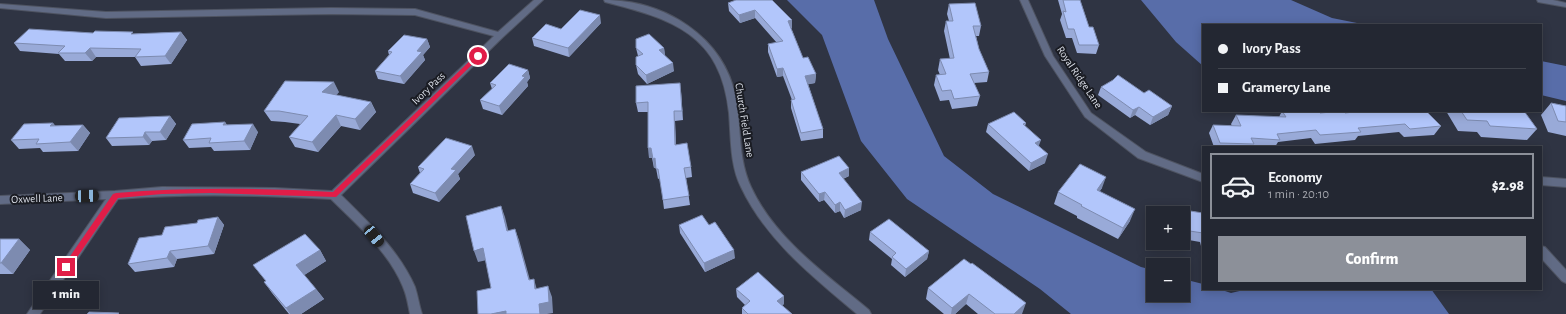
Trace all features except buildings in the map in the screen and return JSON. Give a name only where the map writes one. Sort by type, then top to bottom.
[{"type":"street","name":"Ivory Pass","points":[[334,195],[500,35],[539,0]]},
{"type":"street","name":"Church Field Lane","points":[[608,0],[663,16],[679,23],[693,33],[710,49],[720,64],[728,81],[733,110],[735,146],[746,186],[761,212],[784,242],[865,314]]},
{"type":"street","name":"Royal Ridge Lane","points":[[1024,0],[1050,56],[1088,115],[1142,155],[1202,178]]},
{"type":"street","points":[[1541,0],[1566,5]]},
{"type":"street","points":[[0,6],[106,15],[331,11],[415,12],[500,35]]},
{"type":"street","points":[[1542,181],[1566,183]]},
{"type":"street","name":"Oxwell Lane","points":[[0,200],[116,195],[162,191],[275,192],[334,195]]},
{"type":"street","points":[[33,314],[116,195]]},
{"type":"street","points":[[334,195],[374,236],[394,260],[408,286],[416,314]]},
{"type":"street","points":[[1542,251],[1566,278]]},
{"type":"shaded area","points":[[787,0],[874,0],[888,39],[944,156],[993,194],[1146,268],[1146,302],[1190,302],[1190,281],[1202,284],[1202,290],[1222,290],[1231,293],[1244,290],[1432,290],[1449,314],[1071,314],[1040,289],[907,199],[861,141],[822,35]]},
{"type":"shaded area","points":[[1141,0],[1291,0],[1332,18],[1362,24],[1202,24],[1202,65],[1176,42]]},
{"type":"shaded area","points":[[1542,61],[1566,66],[1566,101],[1542,95]]},
{"type":"route","points":[[66,267],[116,195],[162,191],[211,191],[334,195],[478,56]]}]
